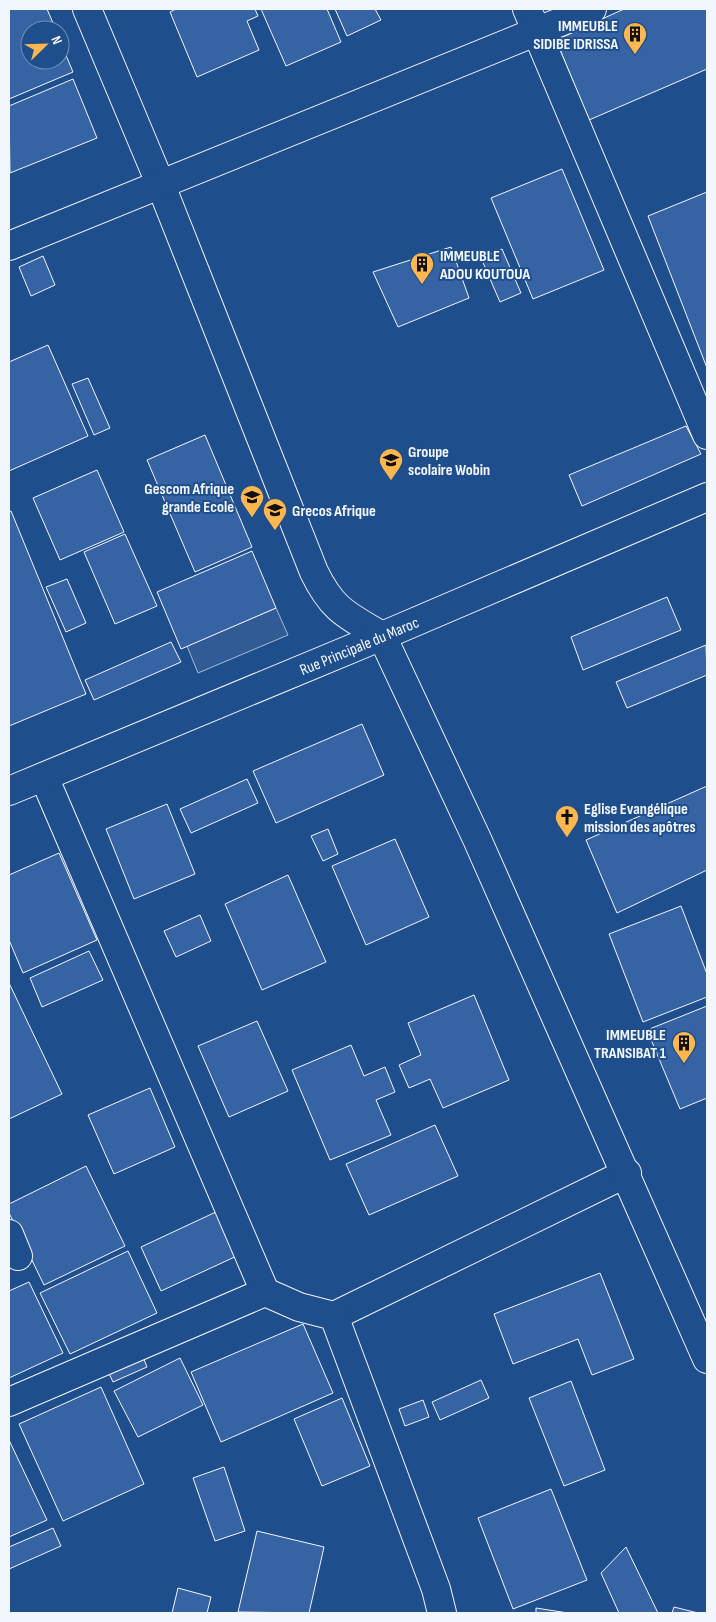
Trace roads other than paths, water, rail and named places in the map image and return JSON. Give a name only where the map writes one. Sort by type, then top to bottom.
[{"type":"street","points":[[87,9],[160,183],[325,594],[340,611],[382,636],[476,839],[707,1359]]},
{"type":"street","points":[[9,246],[160,183],[531,21],[592,9]]},
{"type":"street","points":[[531,21],[707,435]]},
{"type":"street","name":"Rue Principale du Maroc","points":[[9,791],[382,636],[707,497]]},
{"type":"street","points":[[44,776],[265,1292],[299,1307],[334,1316],[626,1173]]},
{"type":"street","points":[[9,1402],[265,1292]]},
{"type":"street","points":[[334,1316],[436,1589],[442,1613]]},
{"type":"place","name":"IMMEUBLE SIDIBE IDRISSA","points":[[635,55]]},
{"type":"place","name":"IMMEUBLE ADOU KOUTOUA","points":[[422,285]]},
{"type":"place","name":"Groupe scolaire Wobin","points":[[391,481]]},
{"type":"place","name":"Gescom Afrique grande Ecole","points":[[252,518]]},
{"type":"place","name":"Grecos Afrique","points":[[275,531]]},
{"type":"place","name":"Eglise Evangélique mission des apôtres","points":[[567,838]]},
{"type":"place","name":"IMMEUBLE TRANSIBAT 1","points":[[684,1064]]}]
